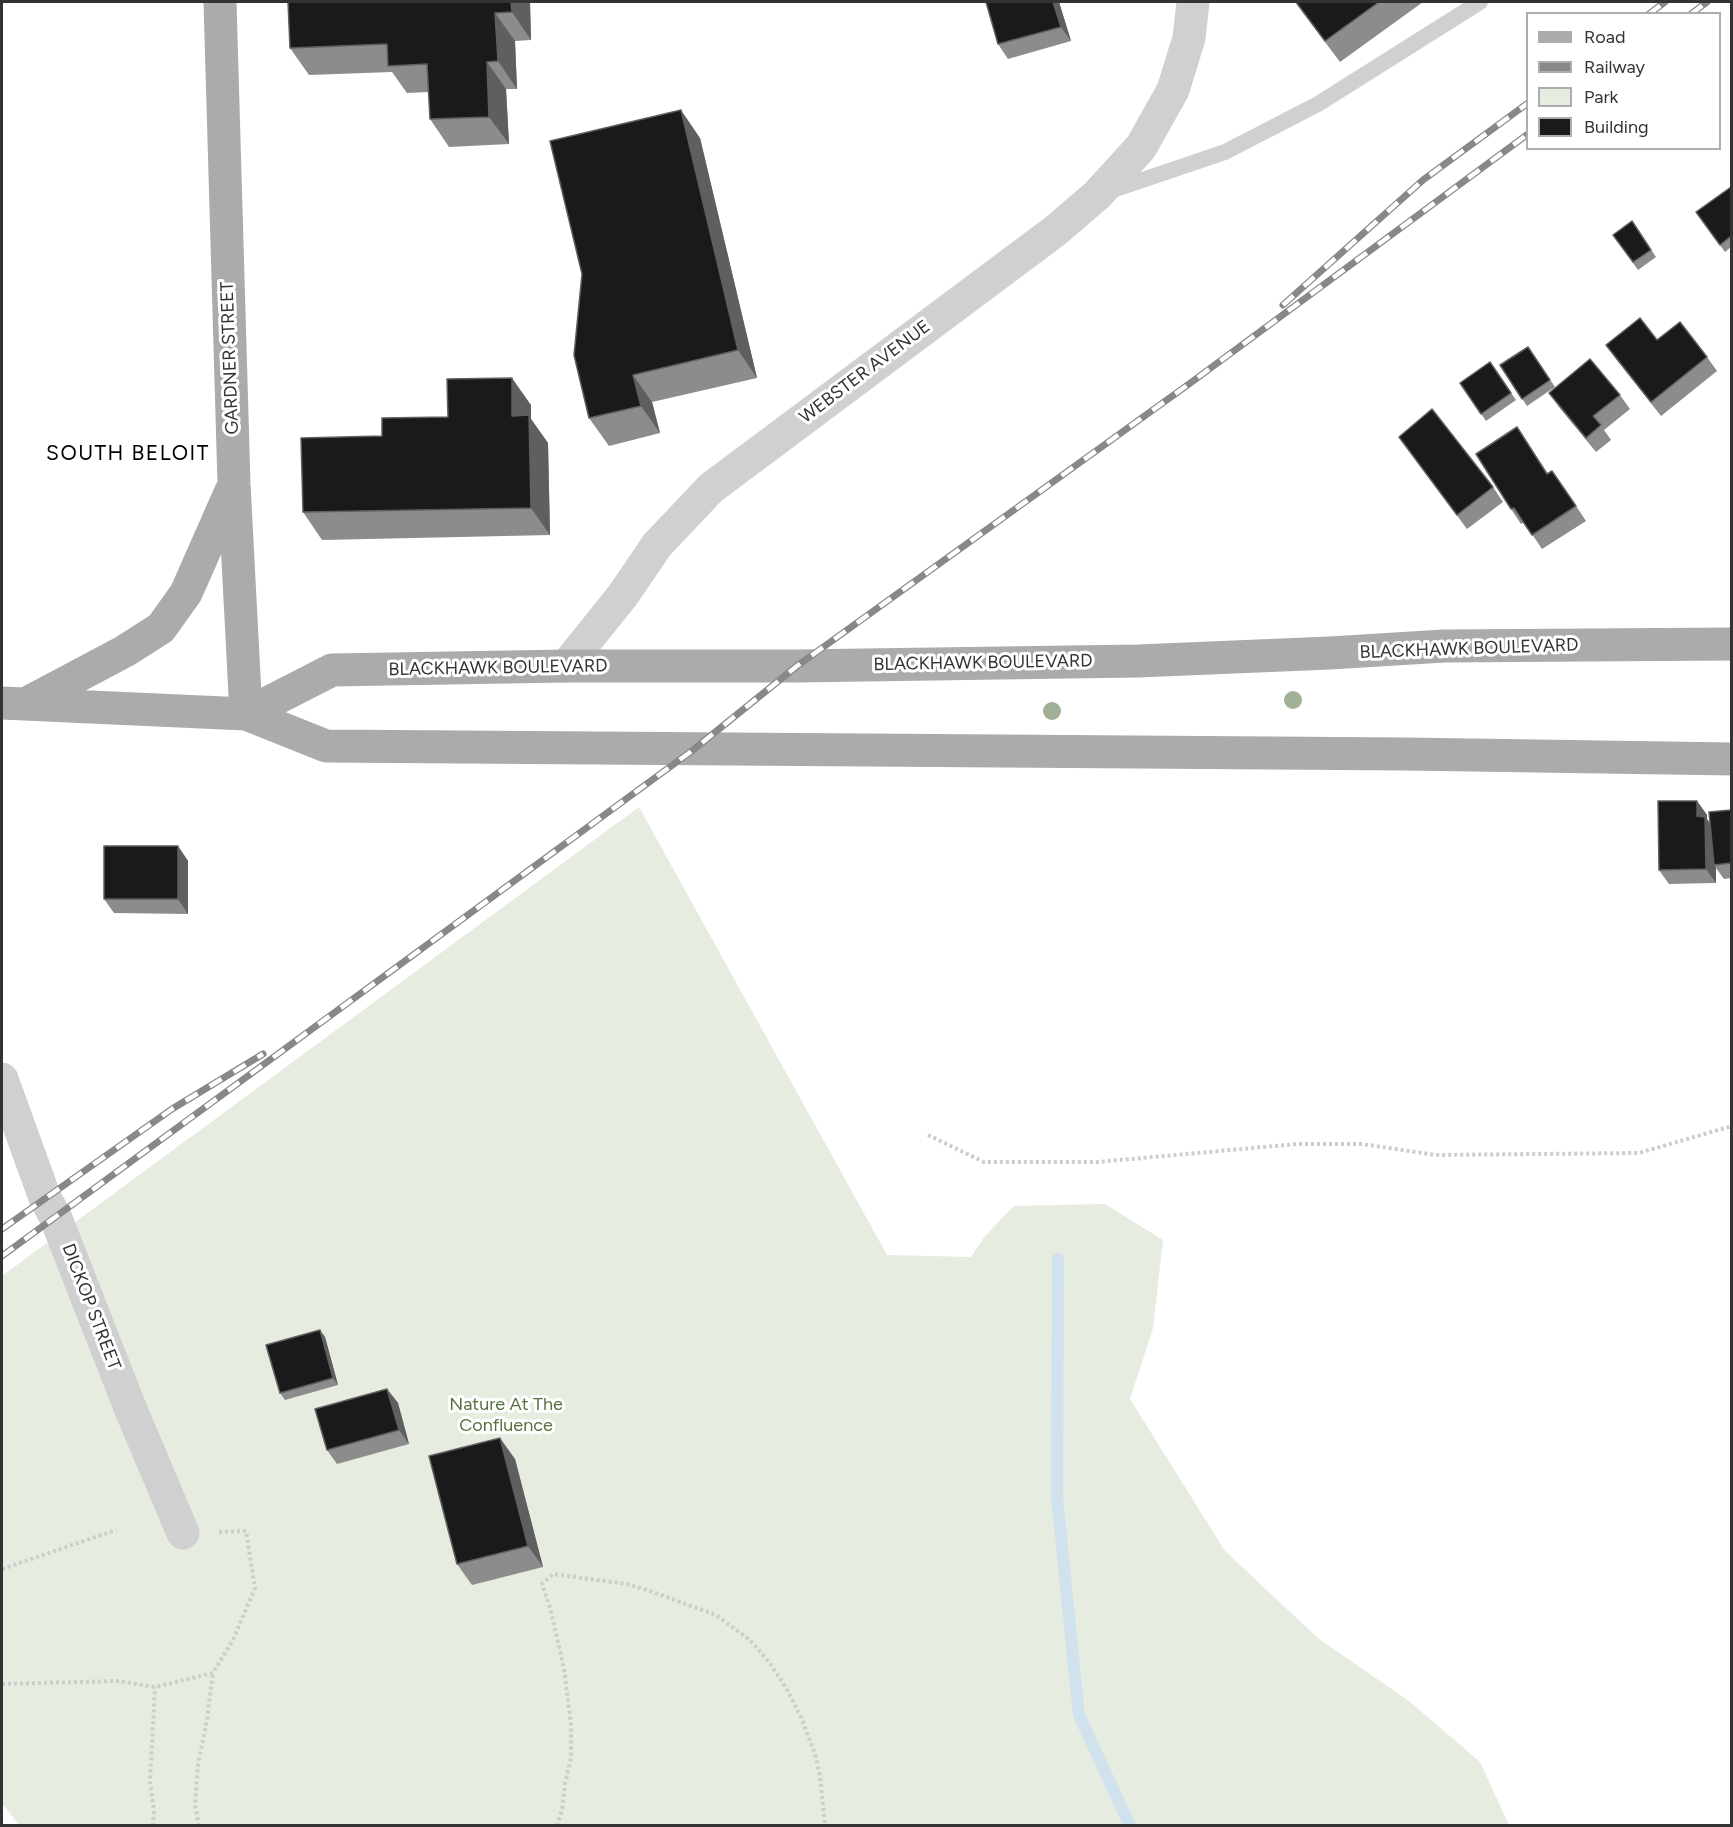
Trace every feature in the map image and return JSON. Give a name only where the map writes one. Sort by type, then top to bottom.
[{"type":"main road","name":"GARDNER STREET","points":[[220,2],[234,484],[246,714]]},
{"type":"main road","points":[[14,703],[125,651],[161,628],[186,593],[234,484]]},
{"type":"main road","name":"BLACKHAWK BOULEVARD","points":[[246,714],[332,670],[1138,661],[1444,646],[1731,644]]},
{"type":"main road","name":"BLACKHAWK BOULEVARD","points":[[14,703],[246,714],[326,746],[1395,754],[1731,759]]},
{"type":"street","name":"WEBSTER AVENUE","points":[[566,666],[623,595],[657,545],[711,488],[1054,231],[1097,195],[1141,147],[1173,90],[1189,38],[1193,2]]},
{"type":"street","name":"DICKOP STREET","points":[[2,1079],[45,1198],[55,1216],[131,1410],[183,1533]]},
{"type":"lane","points":[[1097,195],[1225,152],[1318,104],[1480,2]]},
{"type":"path","points":[[928,1135],[984,1162],[1098,1162],[1297,1144],[1362,1144],[1436,1155],[1639,1153],[1731,1126]]},
{"type":"path","points":[[2,1569],[116,1530]]},
{"type":"path","points":[[183,1533],[246,1531],[255,1588],[233,1640],[213,1673],[198,1765],[195,1805],[199,1826]]},
{"type":"path","points":[[557,1826],[571,1758],[571,1724],[564,1669],[551,1611],[542,1584],[553,1574],[627,1584],[652,1592],[716,1615],[750,1640],[769,1662],[788,1691],[801,1717],[815,1754],[820,1776],[825,1826]]},
{"type":"path","points":[[2,1684],[119,1681],[155,1688],[213,1673]]},
{"type":"path","points":[[153,1826],[154,1810],[150,1782],[155,1688]]},
{"type":"green space","name":"Nature At The Confluence","points":[[639,807],[887,1255],[971,1257],[985,1236],[1014,1206],[1105,1204],[1163,1240],[1153,1328],[1130,1399],[1225,1551],[1319,1639],[1409,1701],[1480,1762],[1509,1825],[19,1825],[2,1803],[2,1276]]},
{"type":"building","points":[[288,2],[511,2],[512,12],[495,13],[498,61],[487,62],[489,117],[430,119],[427,64],[388,66],[387,44],[290,48]]},
{"type":"building","points":[[986,2],[1053,2],[1061,27],[998,44]]},
{"type":"building","points":[[1296,2],[1379,2],[1325,41]]},
{"type":"building","points":[[681,110],[738,350],[633,375],[641,406],[589,418],[574,355],[582,274],[550,141]]},
{"type":"building","points":[[1731,187],[1731,236],[1720,245],[1696,212]]},
{"type":"building","points":[[1632,221],[1651,250],[1633,262],[1613,235]]},
{"type":"building","points":[[1640,318],[1657,340],[1680,322],[1707,357],[1651,402],[1606,345]]},
{"type":"building","points":[[1528,347],[1550,380],[1522,399],[1500,365]]},
{"type":"building","points":[[1590,359],[1620,395],[1593,416],[1601,425],[1586,438],[1549,393]]},
{"type":"building","points":[[1490,362],[1511,393],[1481,414],[1460,383]]},
{"type":"building","points":[[512,378],[512,416],[529,415],[531,508],[303,512],[301,438],[382,436],[382,418],[448,417],[447,379]]},
{"type":"building","points":[[1432,409],[1493,487],[1457,515],[1399,437]]},
{"type":"building","points":[[1517,427],[1547,474],[1552,471],[1576,506],[1532,535],[1514,508],[1511,509],[1476,454]]},
{"type":"building","points":[[1658,801],[1697,801],[1697,816],[1705,817],[1706,869],[1659,870]]},
{"type":"building","points":[[1731,810],[1731,863],[1714,865],[1709,812]]},
{"type":"building","points":[[104,846],[178,846],[178,899],[104,899]]},
{"type":"building","points":[[320,1330],[333,1378],[280,1393],[266,1345]]},
{"type":"building","points":[[387,1389],[399,1430],[327,1450],[315,1409]]},
{"type":"building","points":[[500,1438],[528,1546],[457,1564],[429,1456]]},
{"type":"waterway","points":[[1058,1259],[1057,1496],[1079,1715],[1130,1826]]},
{"type":"railway","points":[[1652,12],[1665,2]]},
{"type":"railway","points":[[1694,12],[1707,2]]},
{"type":"railway","points":[[1283,305],[1423,180],[1526,104]]},
{"type":"railway","points":[[2,1256],[693,750],[797,666],[1189,384],[1526,135]]},
{"type":"railway","points":[[2,1229],[172,1109],[263,1054]]},
{"type":"district","name":"SOUTH BELOIT","points":[[128,454]]}]
